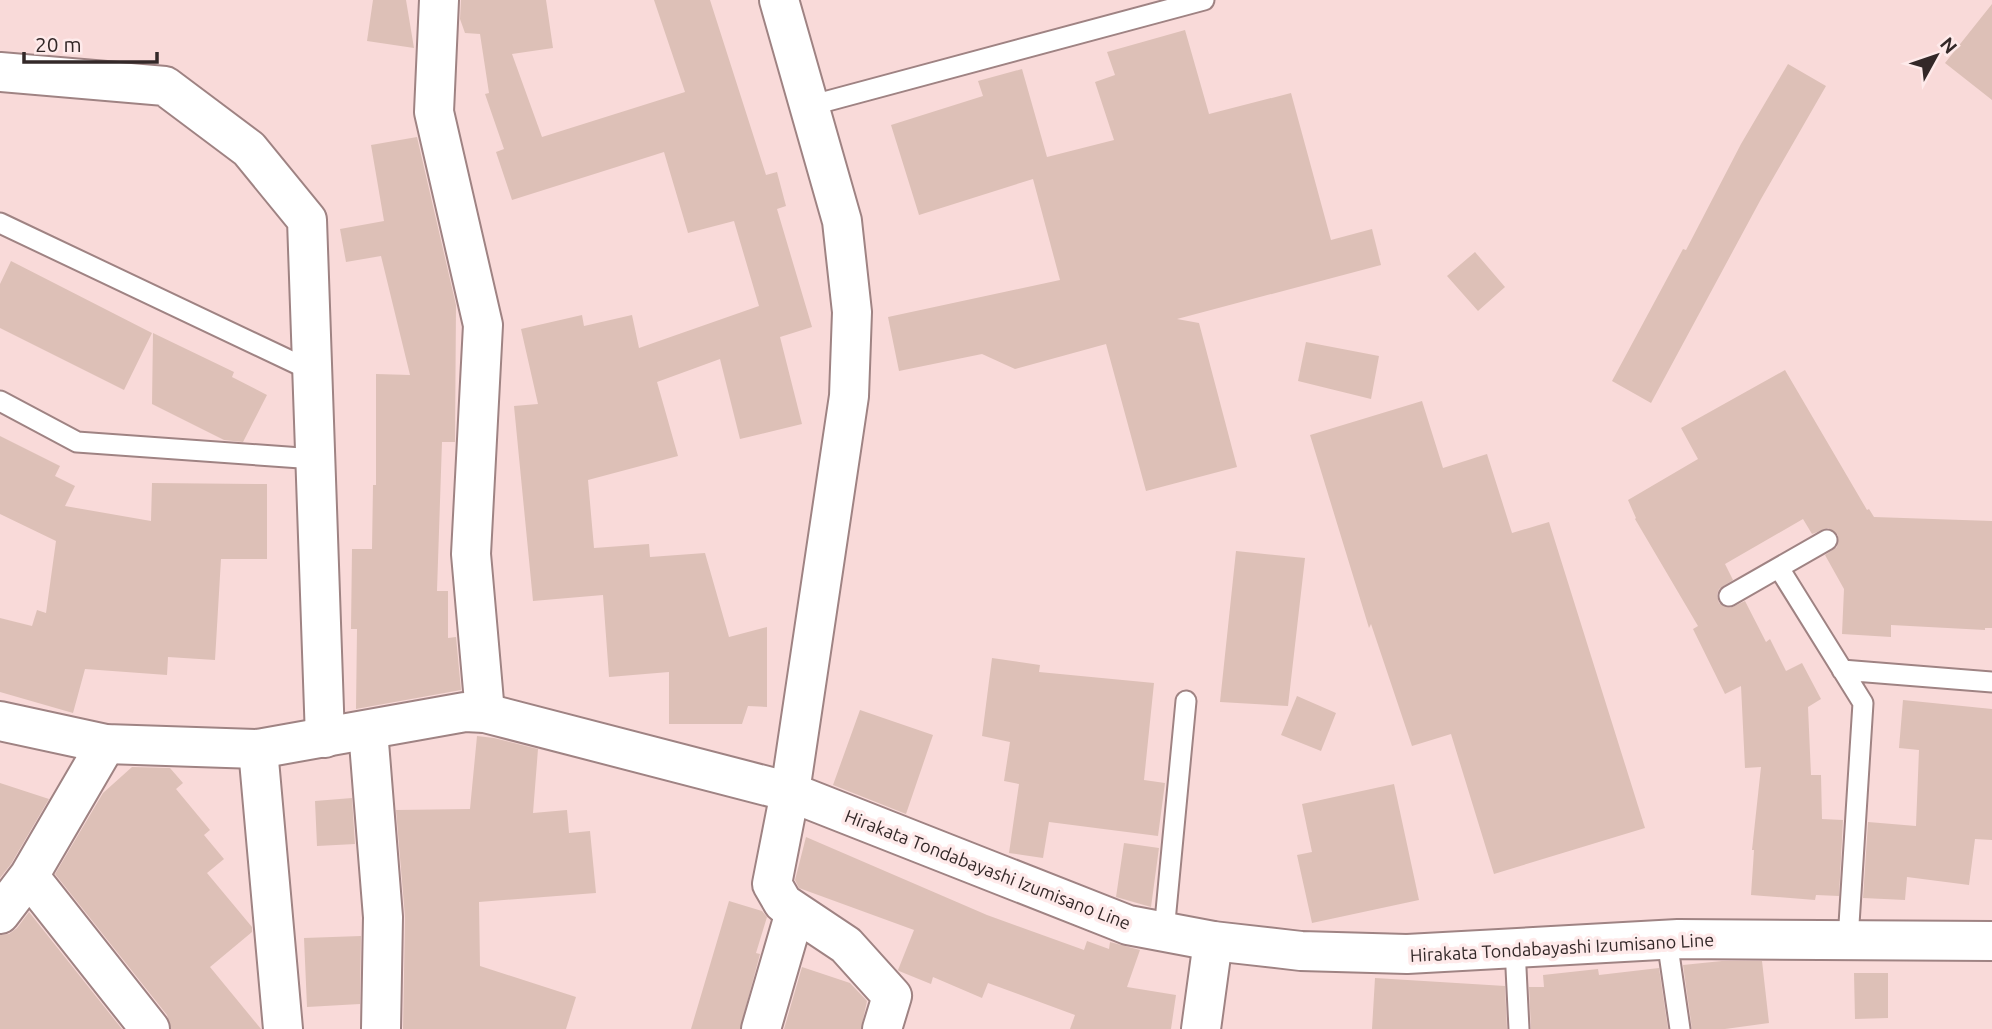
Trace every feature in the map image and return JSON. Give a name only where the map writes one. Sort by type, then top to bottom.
[{"type":"street","points":[[439,0],[434,112],[483,325],[471,554],[485,713]]},
{"type":"street","points":[[779,0],[842,221],[851,326],[849,396],[790,792],[772,884],[783,903],[846,945],[892,996],[882,1029]]},
{"type":"street","points":[[0,72],[165,86],[249,149],[307,220],[325,738]]},
{"type":"street","name":"Hirakata Tondabayashi Izumisano Line","points":[[0,721],[106,744],[258,749],[464,712],[485,713],[790,792],[1128,925],[1213,941],[1301,951],[1407,954],[1667,940],[1992,942]]},
{"type":"street","points":[[368,730],[383,917],[381,1029]]},
{"type":"street","points":[[0,914],[29,876],[106,744]]},
{"type":"street","points":[[258,749],[283,1029]]},
{"type":"street","points":[[29,876],[150,1029]]},
{"type":"street","points":[[761,1029],[795,912]]},
{"type":"street","points":[[1201,1029],[1213,941]]},
{"type":"lane","points":[[809,106],[1204,0]]},
{"type":"lane","points":[[0,223],[312,371]]},
{"type":"lane","points":[[0,401],[77,442],[315,459]]},
{"type":"lane","points":[[1728,596],[1828,540]]},
{"type":"lane","points":[[1779,568],[1863,703],[1848,940]]},
{"type":"lane","points":[[1842,670],[1992,682]]},
{"type":"lane","points":[[1164,932],[1186,701]]},
{"type":"lane","points":[[1667,940],[1680,1029]]},
{"type":"lane","points":[[1515,948],[1519,1029]]},
{"type":"building","points":[[373,0],[406,0],[414,48],[367,41]]},
{"type":"building","points":[[461,0],[546,0],[553,48],[512,54],[542,137],[685,92],[654,0],[710,0],[766,175],[777,172],[786,206],[777,209],[812,327],[780,337],[802,424],[740,439],[720,359],[657,382],[678,456],[588,480],[594,548],[649,544],[650,557],[705,553],[729,637],[767,627],[767,707],[748,706],[742,724],[669,724],[669,672],[609,677],[603,595],[533,601],[514,406],[538,404],[521,329],[582,315],[584,326],[632,315],[639,348],[759,306],[734,221],[688,233],[664,152],[512,200],[496,152],[504,149],[485,94],[489,93],[480,34],[465,33],[460,19]]},
{"type":"building","points":[[1992,4],[1992,100],[1945,63]]},
{"type":"building","points":[[1185,30],[1209,114],[1291,93],[1331,240],[1372,229],[1381,265],[1177,319],[1199,323],[1237,467],[1146,491],[1106,344],[1015,369],[982,354],[899,371],[888,317],[1060,280],[1033,179],[919,215],[891,125],[983,96],[978,81],[1022,69],[1047,157],[1114,140],[1095,82],[1115,75],[1107,52]]},
{"type":"building","points":[[1788,64],[1826,86],[1761,199],[1651,403],[1612,381],[1683,249],[1686,250],[1741,144]]},
{"type":"building","points":[[417,137],[456,305],[455,442],[442,442],[437,591],[448,591],[448,638],[456,637],[461,690],[356,709],[357,629],[351,629],[352,549],[372,549],[373,485],[376,485],[376,374],[410,375],[381,256],[346,262],[340,229],[384,221],[371,145]]},
{"type":"building","points":[[1475,252],[1505,287],[1478,311],[1447,276]]},
{"type":"building","points":[[11,261],[152,333],[124,390],[0,328],[0,284]]},
{"type":"building","points":[[153,333],[234,372],[232,377],[267,395],[243,442],[224,440],[152,404]]},
{"type":"building","points":[[1306,342],[1379,356],[1371,399],[1298,381]]},
{"type":"building","points":[[1785,370],[1867,510],[1869,509],[1874,517],[1992,521],[1992,628],[1985,630],[1891,625],[1891,637],[1842,634],[1844,589],[1825,555],[1837,547],[1838,535],[1828,528],[1812,534],[1803,519],[1725,564],[1733,580],[1719,589],[1719,603],[1730,608],[1745,601],[1766,642],[1770,639],[1786,671],[1802,663],[1821,699],[1808,707],[1811,775],[1821,775],[1822,819],[1843,820],[1839,896],[1816,895],[1815,900],[1751,895],[1752,850],[1761,767],[1745,768],[1741,686],[1725,694],[1693,629],[1698,626],[1635,519],[1628,500],[1698,459],[1681,428]]},
{"type":"building","points":[[1422,401],[1443,468],[1487,454],[1512,533],[1549,522],[1645,828],[1494,874],[1451,734],[1412,746],[1371,624],[1369,628],[1310,435]]},
{"type":"building","points":[[0,436],[60,466],[55,476],[75,486],[65,506],[151,521],[152,483],[267,484],[267,559],[221,559],[215,660],[168,657],[167,675],[85,669],[73,713],[0,692],[0,618],[32,626],[37,610],[46,613],[56,541],[0,514]]},
{"type":"building","points":[[1236,551],[1305,558],[1288,706],[1220,702]]},
{"type":"building","points":[[992,658],[1040,665],[1039,672],[1154,683],[1144,780],[1165,783],[1158,836],[1049,822],[1043,858],[1009,853],[1019,784],[1004,781],[1010,742],[982,736]]},
{"type":"building","points":[[1297,696],[1336,713],[1321,751],[1281,735]]},
{"type":"building","points":[[1903,700],[1992,709],[1992,840],[1975,839],[1969,885],[1907,877],[1905,900],[1863,898],[1868,822],[1916,826],[1919,750],[1899,748]]},
{"type":"building","points":[[860,710],[933,735],[906,814],[833,785]]},
{"type":"building","points":[[477,736],[538,749],[533,813],[567,810],[569,833],[590,831],[596,893],[479,902],[480,966],[576,997],[566,1029],[403,1029],[405,917],[396,810],[470,809]]},
{"type":"building","points":[[132,767],[170,768],[183,783],[176,789],[210,830],[204,835],[224,859],[207,873],[252,927],[252,932],[210,967],[261,1029],[171,1029],[167,1015],[55,874],[103,793]]},
{"type":"building","points":[[0,783],[49,799],[0,878]]},
{"type":"building","points":[[1394,784],[1419,900],[1312,923],[1297,855],[1312,852],[1302,804]]},
{"type":"building","points":[[352,798],[355,844],[317,846],[315,801]]},
{"type":"building","points":[[806,837],[987,915],[1084,950],[1087,941],[1109,949],[1110,942],[1140,950],[1127,987],[1176,995],[1171,1029],[1070,1029],[1075,1015],[988,983],[982,998],[933,977],[931,984],[899,971],[914,930],[799,888],[795,880]]},
{"type":"building","points":[[1124,843],[1159,848],[1151,907],[1116,897]]},
{"type":"building","points":[[729,901],[762,911],[767,917],[756,953],[760,954],[740,1029],[691,1029]]},
{"type":"building","points":[[29,912],[122,1029],[0,1029],[0,935],[9,934],[17,928]]},
{"type":"building","points":[[361,936],[360,1004],[307,1007],[304,938]]},
{"type":"building","points":[[1762,961],[1769,1023],[1725,1029],[1692,1029],[1683,965]]},
{"type":"building","points":[[802,967],[850,983],[867,1001],[861,1029],[784,1029]]},
{"type":"building","points":[[1659,968],[1668,1029],[1531,1029],[1529,987],[1544,987],[1543,975],[1598,969],[1599,975]]},
{"type":"building","points":[[1854,973],[1888,973],[1888,1018],[1855,1019]]},
{"type":"building","points":[[1375,978],[1505,986],[1507,1029],[1372,1029]]}]
